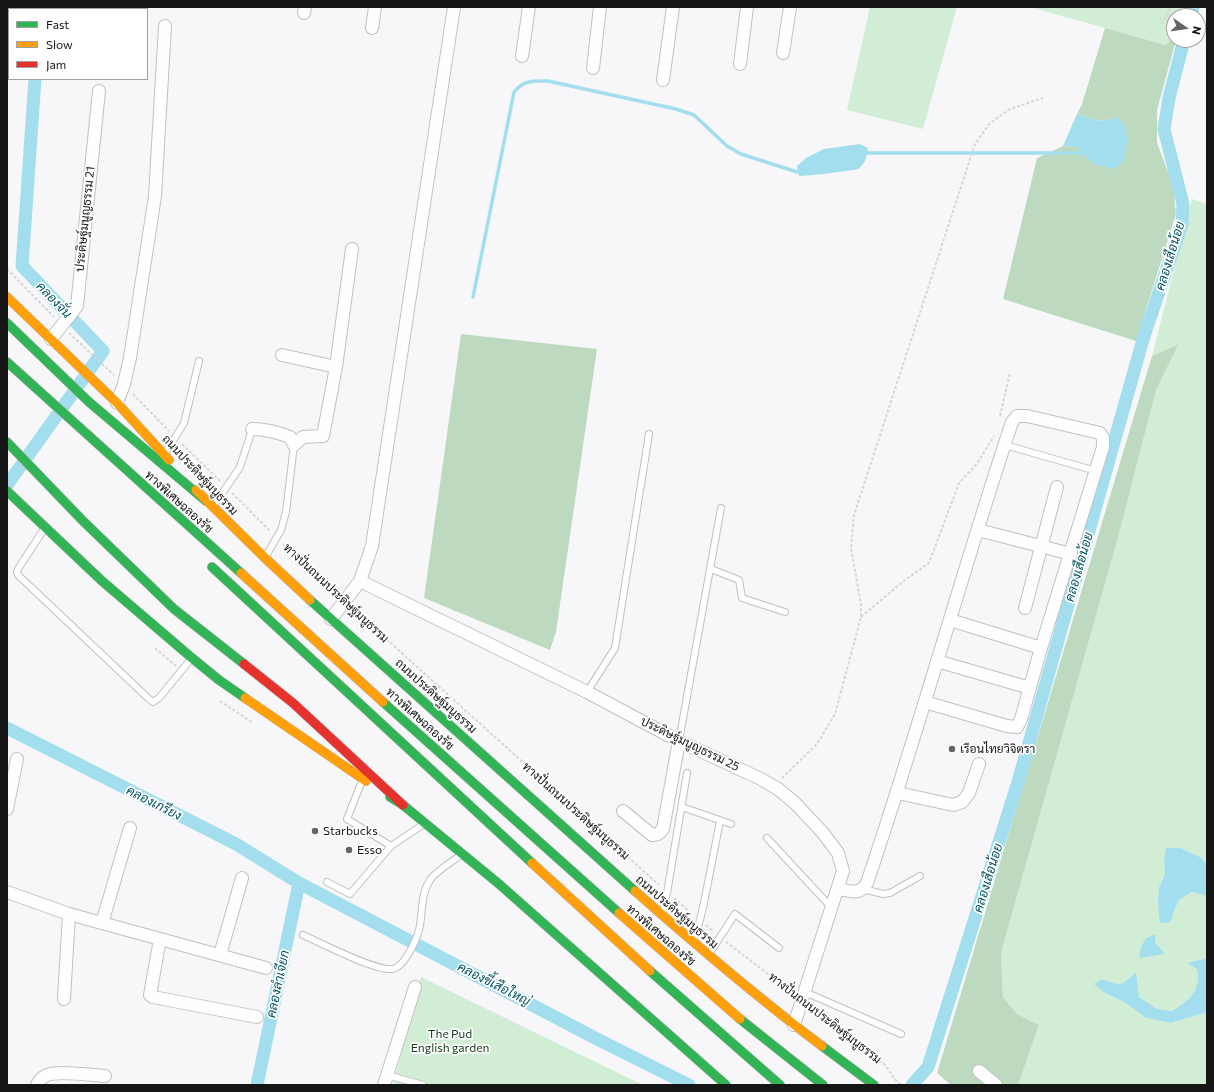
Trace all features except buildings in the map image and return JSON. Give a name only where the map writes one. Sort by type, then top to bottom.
[{"type":"main road","name":"ถนนประดิษฐ์มนูธรรม","points":[[7,297],[117,403],[209,504],[331,619],[708,955],[794,1025],[874,1085]]},
{"type":"main road","points":[[7,323],[89,402],[209,504]]},
{"type":"main road","name":"ทางพิเศษฉลองรัช","points":[[7,362],[564,865],[744,1023],[823,1085]]},
{"type":"main road","points":[[7,442],[20,457],[174,609],[293,703],[403,805],[499,884],[726,1085]]},
{"type":"main road","points":[[10,494],[102,581],[219,680],[403,805]]},
{"type":"main road","points":[[207,563],[654,974],[780,1085]]},
{"type":"street","points":[[372,28],[375,7]]},
{"type":"street","points":[[331,619],[360,581],[372,546],[454,7]]},
{"type":"street","points":[[522,56],[528,7]]},
{"type":"street","points":[[593,68],[600,7]]},
{"type":"street","points":[[663,80],[673,7]]},
{"type":"street","points":[[740,64],[747,7]]},
{"type":"street","points":[[783,53],[790,7]]},
{"type":"street","points":[[117,403],[120,380],[130,358],[155,196],[165,26]]},
{"type":"street","name":"ประดิษฐ์มนูญธรรม 21","points":[[51,339],[77,306],[98,91]]},
{"type":"street","points":[[251,431],[270,430],[279,432],[290,437],[294,445],[303,437],[323,436],[336,367],[352,249]]},
{"type":"street","points":[[282,355],[336,367]]},
{"type":"street","points":[[838,889],[855,892],[864,889],[867,883],[898,793],[937,661],[1012,422],[1018,416],[1027,416],[1100,433],[1103,438],[1104,447],[1041,648],[1021,719],[1017,727],[1007,726],[925,702]]},
{"type":"street","points":[[1025,608],[1057,487]]},
{"type":"street","points":[[978,530],[1071,554]]},
{"type":"street","name":"ประดิษฐ์มนูญธรรม 25","points":[[360,581],[587,692],[679,741],[774,786],[795,803],[823,833],[838,853],[843,871],[794,1025]]},
{"type":"street","points":[[950,620],[1041,648]]},
{"type":"street","points":[[937,661],[1030,688]]},
{"type":"street","points":[[623,811],[652,835],[658,834],[664,829],[679,741]]},
{"type":"street","points":[[7,809],[17,759]]},
{"type":"street","points":[[898,793],[953,805],[962,802],[969,793],[979,764]]},
{"type":"street","points":[[102,922],[130,828]]},
{"type":"street","points":[[220,955],[242,878]]},
{"type":"street","points":[[7,892],[69,914],[266,968]]},
{"type":"street","points":[[64,999],[69,914]]},
{"type":"street","points":[[160,939],[150,995],[153,997],[257,1017]]},
{"type":"street","points":[[385,1080],[414,987]]},
{"type":"street","points":[[979,1071],[996,1085]]},
{"type":"street","points":[[37,1085],[46,1075],[59,1073],[105,1076]]},
{"type":"lane","points":[[164,455],[184,423],[199,361]]},
{"type":"lane","points":[[209,504],[226,487],[240,467],[251,431]]},
{"type":"lane","points":[[587,692],[615,648],[649,434]]},
{"type":"lane","points":[[265,558],[282,530],[286,512],[294,445]]},
{"type":"lane","points":[[1005,445],[1096,471]]},
{"type":"lane","points":[[679,741],[721,508]]},
{"type":"lane","points":[[45,527],[18,569],[18,575],[153,702],[159,698],[192,658]]},
{"type":"lane","points":[[711,569],[739,580],[742,598],[785,612]]},
{"type":"lane","points":[[662,915],[687,773]]},
{"type":"lane","points":[[363,779],[347,819],[392,846]]},
{"type":"lane","points":[[682,807],[731,824]]},
{"type":"lane","points":[[693,942],[700,920],[720,821]]},
{"type":"lane","points":[[327,882],[350,894],[392,846],[425,824]]},
{"type":"lane","points":[[768,838],[832,908]]},
{"type":"lane","points":[[304,935],[374,966],[392,969],[399,967],[404,961],[419,930],[421,908],[425,891],[430,879],[462,854]]},
{"type":"lane","points":[[864,889],[882,894],[890,893],[920,876]]},
{"type":"lane","points":[[708,955],[735,914],[779,948]]},
{"type":"lane","points":[[804,996],[901,1034]]},
{"type":"lane","points":[[385,1080],[424,1085]]},
{"type":"path","points":[[1161,24],[1168,14],[1170,7]]},
{"type":"path","points":[[774,786],[817,744],[835,714],[861,617],[861,605],[851,548],[854,515],[975,144],[990,123],[1010,109],[1043,98]]},
{"type":"path","name":"ทางปั่นถนนประดิษฐ์มนูธรรม","points":[[7,269],[63,324],[78,341],[120,380],[174,437],[344,601],[667,893],[720,937],[804,996],[883,1063],[890,1070],[894,1080],[901,1085]]},
{"type":"path","points":[[1000,416],[1010,373]]},
{"type":"path","points":[[861,617],[905,580],[930,563],[959,483],[976,465],[996,430]]},
{"type":"green space","points":[[870,7],[957,7],[923,129],[847,110]]},
{"type":"green space","points":[[1030,7],[1184,7],[1166,8],[1166,45]]},
{"type":"green space","points":[[1105,28],[1166,45],[1166,48],[1174,48],[1157,110],[1157,143],[1173,185],[1176,214],[1136,341],[1003,299],[1037,158],[1063,146],[1077,147],[1093,164],[1117,118],[1099,121],[1077,114],[1082,104]]},
{"type":"green space","points":[[1192,199],[1207,204],[1207,864],[1202,858],[1164,859],[1165,874],[1159,887],[1174,913],[1179,900],[1192,892],[1207,896],[1207,958],[1188,963],[1197,969],[1197,984],[1188,999],[1172,1011],[1156,1009],[1139,997],[1126,982],[1118,985],[1102,979],[1105,993],[1124,1002],[1146,1018],[1171,1023],[1207,1012],[1207,1085],[1018,1085],[1039,1025],[1017,1014],[1003,997],[1001,953],[1119,534],[1156,390],[1179,345],[1152,356]],"holes":[[[1156,934],[1155,942],[1165,954],[1139,957]]]},
{"type":"green space","points":[[461,334],[597,349],[556,632],[550,650],[424,598]]},
{"type":"green space","points":[[1179,344],[1156,390],[1119,534],[1001,953],[1003,997],[1017,1014],[1039,1025],[1018,1085],[951,1085],[937,1073],[1152,356]]},
{"type":"green space","name":"The Pud English garden","points":[[421,977],[643,1085],[393,1085]]},
{"type":"water","points":[[1077,114],[1099,121],[1117,118],[1124,124],[1128,139],[1124,160],[1114,169],[1093,164],[1077,147],[1063,146]]},
{"type":"water","points":[[860,144],[868,148],[865,161],[859,169],[799,176],[797,166],[806,158],[824,149]]},
{"type":"water","points":[[1166,848],[1180,848],[1202,858],[1207,865],[1207,896],[1192,892],[1179,900],[1170,922],[1160,923],[1158,902],[1159,887],[1165,874],[1164,859]]},
{"type":"water","points":[[1156,934],[1155,942],[1165,954],[1139,958],[1141,947],[1146,938]]},
{"type":"water","points":[[1207,958],[1207,1012],[1171,1023],[1146,1018],[1124,1002],[1105,993],[1094,984],[1102,979],[1117,984],[1124,983],[1136,972],[1139,997],[1157,1009],[1172,1011],[1188,999],[1197,984],[1197,969],[1187,963]]},
{"type":"waterway","name":"คลองเสือน้อย","points":[[912,1085],[928,1067],[1018,782],[1144,336],[1182,224],[1183,204],[1164,129],[1169,98],[1182,48]]},
{"type":"waterway","name":"คลองจั่น","points":[[7,485],[103,351],[22,266],[35,80]]},
{"type":"waterway","points":[[473,297],[514,92],[525,83],[533,81],[548,81],[676,109],[694,115],[727,146],[741,154],[797,172],[802,170]]},
{"type":"waterway","points":[[864,153],[1083,153]]},
{"type":"waterway","name":"คลองขี้เสือใหญ่","points":[[7,728],[236,844],[299,883],[597,1039],[689,1085]]},
{"type":"waterway","name":"คลองลำเจียก","points":[[257,1085],[299,883]]},
{"type":"traffic: fast","points":[[7,323],[89,402],[206,501]]},
{"type":"traffic: fast","points":[[7,362],[241,573]]},
{"type":"traffic: fast","points":[[7,442],[83,521],[174,609],[244,664]]},
{"type":"traffic: fast","points":[[7,491],[102,581],[192,658],[219,680],[245,698]]},
{"type":"traffic: fast","points":[[212,567],[532,863]]},
{"type":"traffic: fast","points":[[310,600],[635,891]]},
{"type":"traffic: fast","points":[[383,702],[619,913]]},
{"type":"traffic: fast","points":[[390,797],[403,805],[499,884],[726,1085]]},
{"type":"traffic: fast","points":[[650,971],[780,1085]]},
{"type":"traffic: fast","points":[[740,1019],[823,1085]]},
{"type":"traffic: fast","points":[[822,1046],[874,1085]]},
{"type":"traffic: slow","points":[[7,297],[117,403],[169,460]]},
{"type":"traffic: slow","points":[[196,490],[310,600]]},
{"type":"traffic: slow","points":[[241,573],[383,702]]},
{"type":"traffic: slow","points":[[245,698],[366,781]]},
{"type":"traffic: slow","points":[[532,863],[650,971]]},
{"type":"traffic: slow","points":[[635,891],[727,971],[822,1046]]},
{"type":"traffic: slow","points":[[619,913],[740,1019]]},
{"type":"traffic: jam","points":[[244,664],[293,703],[403,805]]},
{"type":"place","name":"เรือนไทยวิจิตรา","points":[[952,749]]},
{"type":"place","name":"Starbucks","points":[[315,831]]},
{"type":"place","name":"Esso","points":[[349,850]]},
{"type":"water label","name":"คลองเกรียง","points":[[154,803]]}]
